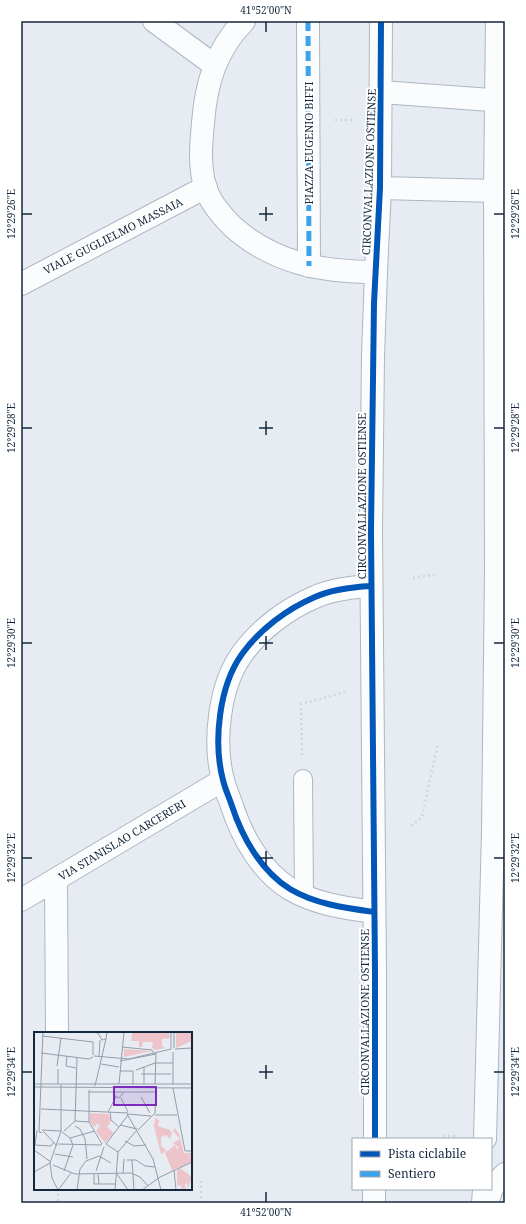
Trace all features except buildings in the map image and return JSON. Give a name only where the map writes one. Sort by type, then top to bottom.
[{"type":"street","points":[[154,21],[214,65]]},
{"type":"street","points":[[244,21],[236,29],[214,65],[208,86],[202,133],[201,167],[206,188],[211,198],[222,215],[238,231],[276,256],[309,266],[376,272]]},
{"type":"street","name":"PIAZZA EUGENIO BIFFI","points":[[308,21],[309,266]]},
{"type":"street","name":"CIRCONVALLAZIONE OSTIENSE","points":[[375,1138],[372,686],[373,356],[380,188],[381,21]]},
{"type":"street","points":[[485,1138],[493,832],[496,570],[495,191],[501,101],[497,21]]},
{"type":"street","name":"CIRCONVALLAZIONE OSTIENSE","points":[[381,92],[501,101]]},
{"type":"street","name":"VIALE GUGLIELMO MASSAIA","points":[[21,284],[206,188]]},
{"type":"street","name":"CIRCONVALLAZIONE OSTIENSE","points":[[380,188],[495,191]]},
{"type":"street","points":[[372,586],[350,587],[316,596],[274,621],[242,654],[226,691],[220,718],[219,735],[223,780],[234,813],[242,831],[265,867],[280,882],[304,896],[330,905],[374,912]]},
{"type":"street","name":"VIA STANISLAO CARCERERI","points":[[21,900],[223,780]]},
{"type":"street","points":[[56,880],[57,1032]]},
{"type":"street","points":[[492,1188],[505,1174]]},
{"type":"street","points":[[374,1190],[374,1203]]},
{"type":"street","points":[[483,1203],[484,1190]]},
{"type":"street","points":[[487,1203],[491,1190]]},
{"type":"lane","points":[[303,779],[304,896]]},
{"type":"path","points":[[413,578],[437,574]]},
{"type":"path","points":[[303,779],[301,704],[372,686]]},
{"type":"path","points":[[411,826],[422,817],[438,743]]},
{"type":"path","points":[[441,1138],[441,1136],[463,1136]]},
{"type":"path","points":[[200,1203],[201,1178]]},
{"type":"path","points":[[58,1190],[58,1203]]},
{"type":"marked path","points":[[308,21],[309,266]]},
{"type":"cycle path","points":[[375,1138],[371,531],[374,303],[380,188],[381,21]]},
{"type":"cycle path","points":[[371,586],[336,590],[315,597],[294,607],[257,636],[242,654],[234,667],[228,682],[220,715],[219,749],[220,765],[224,783],[236,818],[247,841],[270,873],[290,889],[320,902],[374,912]]}]
